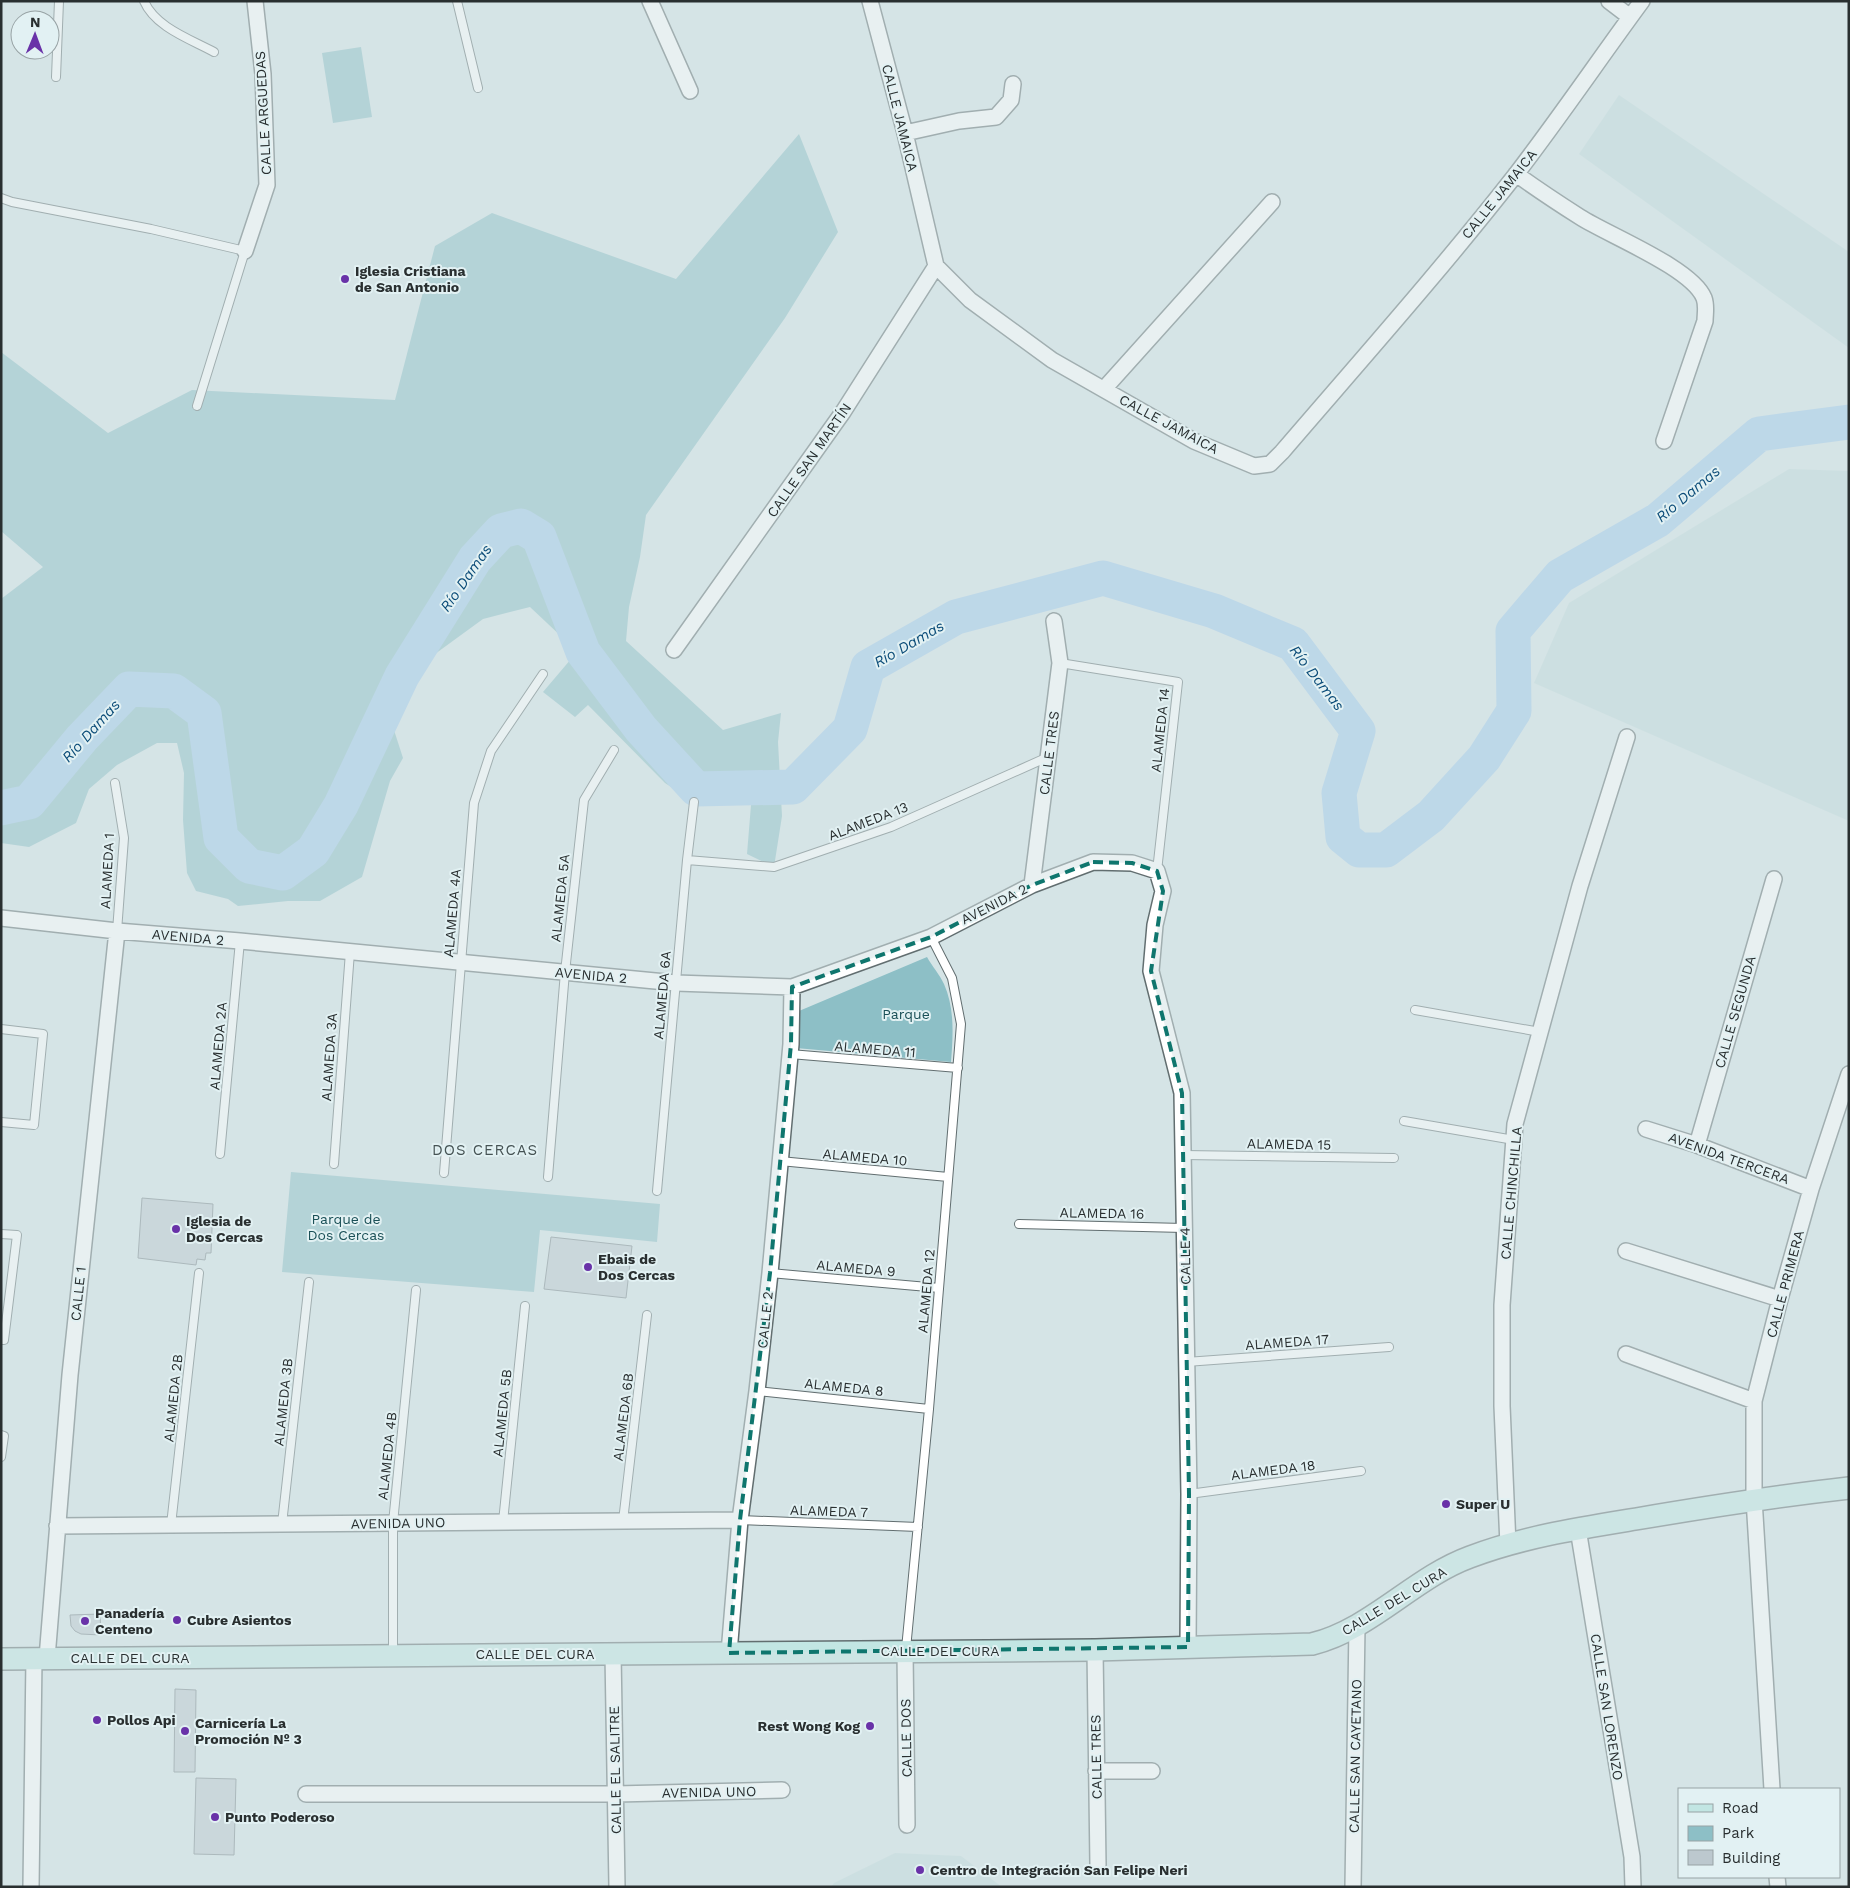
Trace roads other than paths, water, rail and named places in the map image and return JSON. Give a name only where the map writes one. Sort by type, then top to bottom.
[{"type":"street","name":"CALLE ARGUEDAS","points":[[245,251],[266,185],[263,74],[254,1]]},
{"type":"street","points":[[650,1],[690,90]]},
{"type":"street","name":"CALLE JAMAICA","points":[[870,1],[905,133],[936,266],[970,300],[1052,360],[1194,441],[1254,466],[1270,464],[1282,452],[1399,317],[1516,174],[1569,104],[1642,1]]},
{"type":"street","points":[[1609,1],[1630,17]]},
{"type":"street","points":[[905,133],[959,121],[996,116],[1011,100],[1014,84]]},
{"type":"street","points":[[1516,174],[1581,218],[1651,254],[1675,269],[1704,297],[1706,308],[1704,321],[1664,441]]},
{"type":"street","points":[[1104,389],[1272,202]]},
{"type":"street","name":"CALLE SAN MARTÍN","points":[[674,650],[843,412],[936,266]]},
{"type":"street","name":"CALLE TRES","points":[[1032,885],[1060,663],[1054,621]]},
{"type":"street","name":"CALLE CHINCHILLA","points":[[1508,1545],[1502,1406],[1502,1305],[1515,1124],[1580,886],[1627,737]]},
{"type":"street","name":"AVENIDA 2","points":[[1,918],[117,931],[676,983],[792,987],[932,937],[1032,885],[1093,862],[1132,863],[1157,870]]},
{"type":"street","name":"CALLE 4","points":[[1157,870],[1163,890],[1155,925],[1151,970],[1182,1093],[1189,1494],[1188,1647]]},
{"type":"street","name":"CALLE SEGUNDA","points":[[1697,1145],[1774,879]]},
{"type":"street","name":"CALLE 1","points":[[31,1887],[40,1658],[57,1526],[84,1233],[117,931]]},
{"type":"street","name":"CALLE 2","points":[[730,1653],[740,1520],[770,1273],[790,1054],[792,987]]},
{"type":"street","name":"CALLE PRIMERA","points":[[1754,1499],[1754,1402],[1780,1299],[1811,1189],[1849,1074]]},
{"type":"street","name":"AVENIDA TERCERA","points":[[1646,1129],[1697,1145],[1811,1189]]},
{"type":"street","points":[[1626,1251],[1780,1299]]},
{"type":"street","points":[[1626,1354],[1754,1402]]},
{"type":"street","name":"CALLE DEL CURA","points":[[1,1659],[1095,1650],[1312,1644],[1330,1639],[1357,1626],[1438,1573],[1469,1557],[1508,1545],[1578,1529],[1754,1499],[1849,1488]]},
{"type":"street","points":[[1754,1499],[1772,1788]]},
{"type":"street","name":"AVENIDA UNO","points":[[57,1526],[740,1520]]},
{"type":"street","name":"CALLE SAN LORENZO","points":[[1578,1529],[1632,1857],[1633,1887]]},
{"type":"street","name":"CALLE SAN CAYETANO","points":[[1353,1887],[1357,1626]]},
{"type":"street","name":"CALLE TRES","points":[[1095,1650],[1098,1865]]},
{"type":"street","name":"CALLE DOS","points":[[905,1651],[907,1825]]},
{"type":"street","name":"CALLE EL SALITRE","points":[[613,1654],[616,1887]]},
{"type":"street","points":[[1096,1771],[1152,1771]]},
{"type":"street","name":"AVENIDA UNO","points":[[306,1794],[616,1794],[782,1790]]},
{"type":"lane","points":[[56,77],[59,1]]},
{"type":"lane","points":[[144,1],[155,17],[166,26],[214,52]]},
{"type":"lane","points":[[457,1],[478,88]]},
{"type":"lane","points":[[1,198],[12,202],[151,229],[245,251],[197,406]]},
{"type":"lane","name":"ALAMEDA 14","points":[[1060,663],[1178,682],[1157,870]]},
{"type":"lane","name":"ALAMEDA 4A","points":[[444,1173],[474,803],[491,751],[543,674]]},
{"type":"lane","name":"ALAMEDA 5A","points":[[548,1177],[565,972],[584,800],[614,750]]},
{"type":"lane","name":"ALAMEDA 13","points":[[686,860],[774,867],[891,827],[1048,756]]},
{"type":"lane","name":"ALAMEDA 1","points":[[115,783],[124,838],[117,931]]},
{"type":"lane","name":"ALAMEDA 6A","points":[[657,1191],[686,860],[694,802]]},
{"type":"lane","name":"ALAMEDA 12","points":[[905,1651],[929,1409],[961,1024],[952,978],[932,937]]},
{"type":"lane","name":"ALAMEDA 2A","points":[[220,1154],[240,941]]},
{"type":"lane","name":"ALAMEDA 3A","points":[[334,1164],[350,952]]},
{"type":"lane","points":[[1416,1010],[1540,1032]]},
{"type":"lane","points":[[1,1029],[44,1034],[34,1125],[1,1122]]},
{"type":"lane","name":"ALAMEDA 11","points":[[790,1054],[958,1068]]},
{"type":"lane","points":[[1404,1120],[1514,1140]]},
{"type":"lane","name":"ALAMEDA 15","points":[[1183,1155],[1394,1158]]},
{"type":"lane","name":"ALAMEDA 10","points":[[780,1161],[948,1177]]},
{"type":"lane","name":"ALAMEDA 16","points":[[1019,1224],[1184,1228]]},
{"type":"lane","points":[[1,1234],[17,1235],[4,1340],[1,1340]]},
{"type":"lane","name":"ALAMEDA 2B","points":[[171,1525],[199,1273]]},
{"type":"lane","name":"ALAMEDA 9","points":[[770,1273],[939,1288]]},
{"type":"lane","name":"ALAMEDA 3B","points":[[282,1524],[309,1282]]},
{"type":"lane","name":"ALAMEDA 4B","points":[[393,1656],[393,1523],[416,1290]]},
{"type":"lane","name":"ALAMEDA 5B","points":[[503,1522],[525,1306]]},
{"type":"lane","name":"ALAMEDA 6B","points":[[623,1521],[647,1315]]},
{"type":"lane","name":"ALAMEDA 17","points":[[1186,1362],[1390,1347]]},
{"type":"lane","name":"ALAMEDA 8","points":[[757,1391],[929,1409]]},
{"type":"lane","points":[[1,1436],[4,1436],[1,1457]]},
{"type":"lane","name":"ALAMEDA 18","points":[[1189,1494],[1361,1471]]},
{"type":"lane","name":"ALAMEDA 7","points":[[740,1520],[918,1526]]},
{"type":"waterway","name":"Río Damas","points":[[1,808],[29,802],[82,738],[129,689],[174,691],[204,713],[221,838],[249,866],[283,873],[313,851],[341,805],[402,676],[475,559],[501,531],[521,526],[539,537],[583,652],[641,729],[696,789],[793,787],[850,729],[868,667],[956,617],[1103,578],[1214,611],[1293,644],[1358,731],[1339,793],[1343,837],[1359,850],[1386,850],[1431,816],[1484,758],[1514,711],[1513,631],[1560,576],[1658,520],[1759,434],[1849,422]]},
{"type":"place","name":"Iglesia Cristiana de San Antonio","points":[[345,279]]},
{"type":"place","name":"Iglesia de Dos Cercas","points":[[176,1229]]},
{"type":"place","name":"Ebais de Dos Cercas","points":[[588,1267]]},
{"type":"place","name":"Super U","points":[[1446,1504]]},
{"type":"place","name":"Cubre Asientos","points":[[177,1620]]},
{"type":"place","name":"Panadería Centeno","points":[[85,1621]]},
{"type":"place","name":"Pollos Api","points":[[97,1720]]},
{"type":"place","name":"Rest Wong Kog","points":[[870,1726]]},
{"type":"place","name":"Carnicería La Promoción Nº 3","points":[[185,1731]]},
{"type":"place","name":"Punto Poderoso","points":[[215,1817]]},
{"type":"place","name":"Centro de Integración San Felipe Neri","points":[[920,1870]]},
{"type":"district","name":"DOS CERCAS","points":[[485,1150]]},
{"type":"park label","name":"Parque","points":[[906,1014]]},
{"type":"park label","name":"Parque de Dos Cercas","points":[[346,1228]]}]
